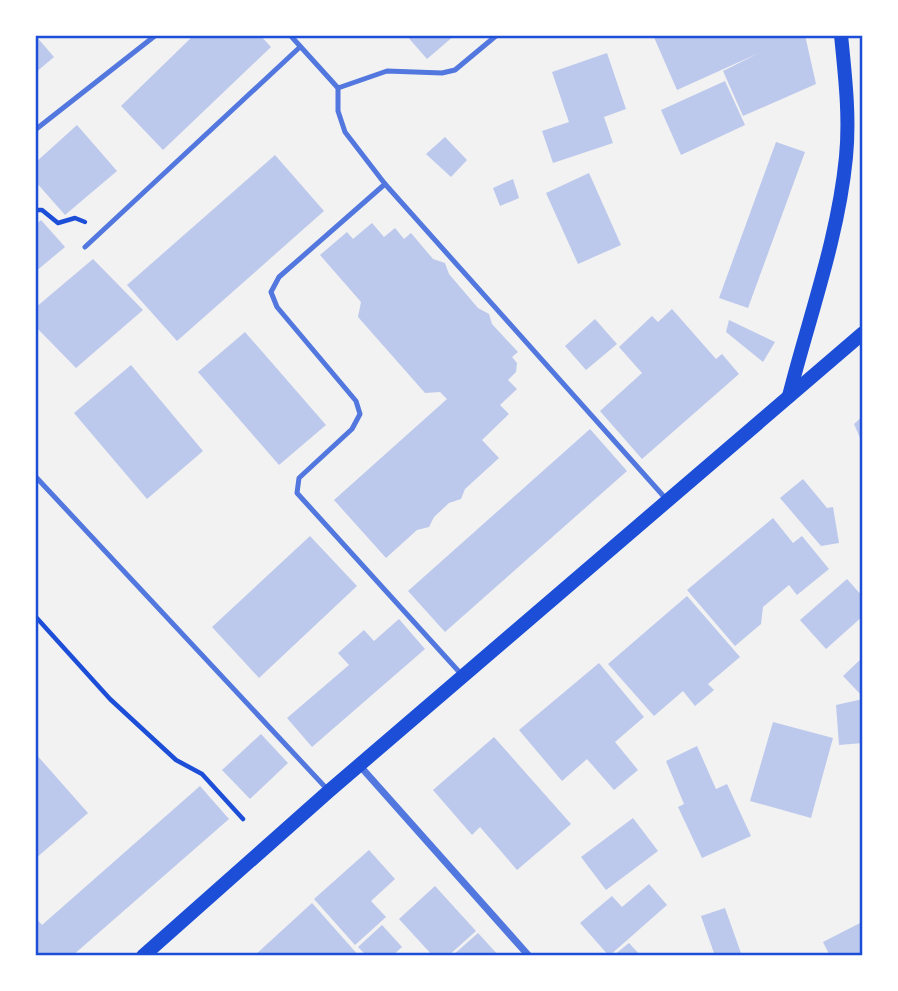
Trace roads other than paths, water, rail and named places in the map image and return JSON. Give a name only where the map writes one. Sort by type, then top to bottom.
[{"type":"main road","points":[[789,396],[829,253],[846,158],[848,115],[841,35]]},
{"type":"main road","points":[[143,956],[329,791],[863,333]]},
{"type":"street","points":[[360,766],[529,956]]},
{"type":"lane","points":[[35,130],[156,35]]},
{"type":"lane","points":[[290,35],[338,88],[338,111],[345,132],[385,184],[667,500]]},
{"type":"lane","points":[[338,88],[387,71],[442,73],[455,70],[497,35]]},
{"type":"lane","points":[[85,247],[300,47]]},
{"type":"lane","points":[[385,184],[279,277],[271,292],[277,307],[356,401],[360,414],[352,429],[299,478],[297,493],[464,677]]},
{"type":"lane","points":[[35,476],[329,791]]}]
